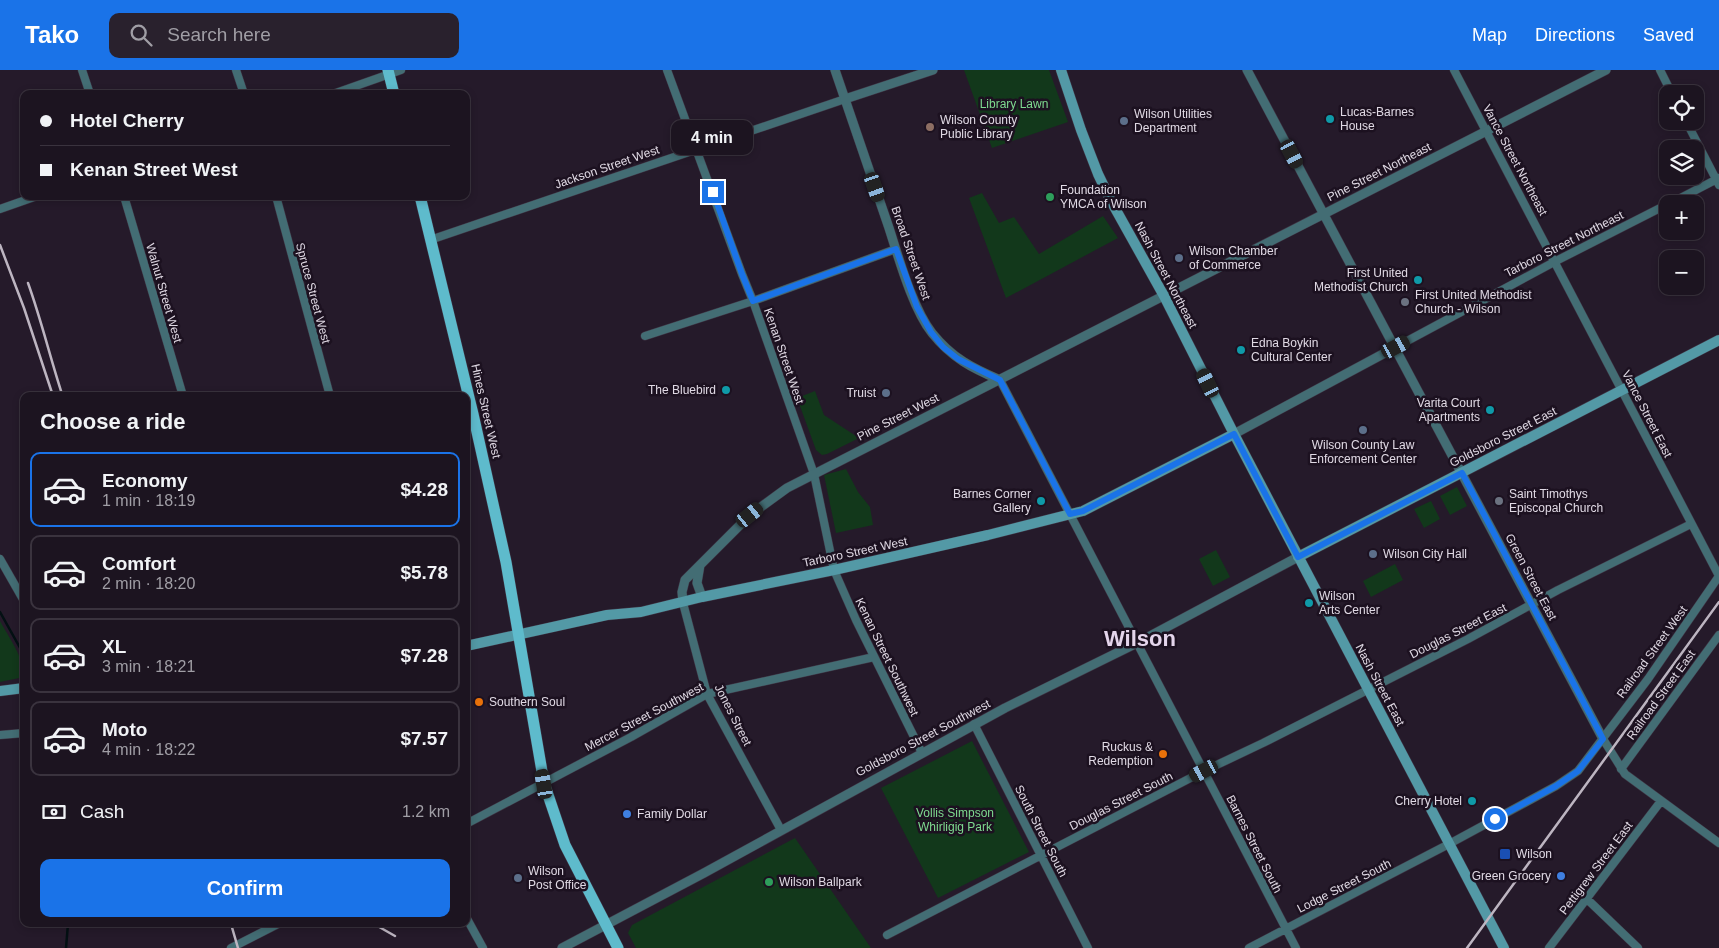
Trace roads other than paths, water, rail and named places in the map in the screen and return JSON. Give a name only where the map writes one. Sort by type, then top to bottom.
[{"type":"main road","name":"Nash Street Northeast","points":[[1061,70],[1098,174],[1164,296],[1234,434]]},
{"type":"main road","points":[[389,72],[393,90]]},
{"type":"main road","name":"Hines Street West","points":[[421,200],[464,392]]},
{"type":"main road","name":"Goldsboro Street East","points":[[1298,557],[1719,340]]},
{"type":"main road","name":"Hines Street West","points":[[470,418],[506,562],[544,784],[565,845],[618,948]]},
{"type":"main road","name":"Tarboro Street West","points":[[470,645],[607,615],[641,612],[702,597],[834,570],[1083,511],[1234,434]]},
{"type":"main road","name":"Nash Street East","points":[[1234,434],[1504,948]]},
{"type":"main road","points":[[0,692],[20,689]]},
{"type":"street","points":[[82,70],[89,90]]},
{"type":"street","points":[[236,70],[243,90]]},
{"type":"street","points":[[343,90],[389,72],[401,70]]},
{"type":"street","name":"Kenan Street West","points":[[667,70],[753,301],[814,474],[834,570]]},
{"type":"street","name":"Broad Street West","points":[[835,70],[917,307],[931,332],[943,347],[958,359],[1000,380]]},
{"type":"street","name":"Jackson Street West","points":[[430,240],[933,70]]},
{"type":"street","name":"Green Street East","points":[[1247,70],[1603,739]]},
{"type":"street","name":"Vance Street Northeast","points":[[1454,70],[1556,261]]},
{"type":"street","name":"Pine Street Northeast","points":[[1164,296],[1606,70]]},
{"type":"street","points":[[1660,70],[1668,85]]},
{"type":"street","points":[[1691,130],[1718,181]]},
{"type":"street","name":"Tarboro Street Northeast","points":[[1688,195],[1718,181]]},
{"type":"street","points":[[0,209],[26,200]]},
{"type":"street","name":"Walnut Street West","points":[[125,200],[182,392]]},
{"type":"street","name":"Spruce Street West","points":[[277,200],[329,392]]},
{"type":"street","name":"Tarboro Street Northeast","points":[[1234,434],[1556,261],[1659,209]]},
{"type":"street","points":[[645,336],[753,301],[896,249]]},
{"type":"street","name":"Vance Street East","points":[[1556,261],[1719,576]]},
{"type":"street","name":"Pine Street West","points":[[683,603],[682,592],[685,580],[756,511],[787,488],[1164,296]]},
{"type":"street","name":"Barnes Street South","points":[[1000,380],[1296,948]]},
{"type":"street","name":"Douglas Street East","points":[[1368,690],[1607,565],[1691,524]]},
{"type":"street","name":"Goldsboro Street Southwest","points":[[562,948],[974,724],[1045,687],[1137,643],[1298,557]]},
{"type":"street","points":[[0,559],[20,594]]},
{"type":"street","points":[[700,565],[697,583],[702,597]]},
{"type":"street","name":"Kenan Street Southwest","points":[[834,570],[874,658],[922,753]]},
{"type":"street","name":"Railroad Street West","points":[[1449,844],[1556,786],[1578,771],[1603,739],[1719,576]]},
{"type":"street","name":"Jones Street","points":[[683,603],[707,694],[781,830]]},
{"type":"street","name":"Railroad Street East","points":[[1621,769],[1719,635]]},
{"type":"street","name":"Mercer Street Southwest","points":[[470,822],[544,784],[707,694],[874,658]]},
{"type":"street","name":"Douglas Street South","points":[[887,935],[1204,771],[1264,744],[1368,690]]},
{"type":"street","name":"South Street South","points":[[974,724],[1088,948]]},
{"type":"street","points":[[0,734],[20,733]]},
{"type":"street","points":[[1603,739],[1625,774],[1719,843]]},
{"type":"street","name":"Pettigrew Street East","points":[[1549,948],[1661,801]]},
{"type":"street","name":"Lodge Street South","points":[[1249,948],[1449,844]]},
{"type":"street","points":[[1587,898],[1638,948]]},
{"type":"street","points":[[470,924],[483,948]]},
{"type":"street","points":[[231,948],[272,927]]},
{"type":"waterway","points":[[0,612],[20,648]]},
{"type":"waterway","points":[[66,948],[68,927]]},
{"type":"railway","points":[[0,245],[24,308],[52,392]]},
{"type":"railway","points":[[28,283],[61,392]]},
{"type":"railway","points":[[1467,948],[1719,602]]},
{"type":"railway","points":[[232,927],[238,948]]},
{"type":"railway","points":[[379,927],[395,936]]},
{"type":"place","name":"Lucas-Barnes House","points":[[1330,119]]},
{"type":"place","name":"Wilson Utilities Department","points":[[1124,121]]},
{"type":"place","name":"Wilson County Public Library","points":[[930,127]]},
{"type":"place","name":"Foundation YMCA of Wilson","points":[[1050,197]]},
{"type":"place","name":"Wilson Chamber of Commerce","points":[[1179,258]]},
{"type":"place","name":"First United Methodist Church","points":[[1418,280]]},
{"type":"place","name":"First United Methodist Church - Wilson","points":[[1405,302]]},
{"type":"place","name":"Edna Boykin Cultural Center","points":[[1241,350]]},
{"type":"place","name":"The Bluebird","points":[[726,390]]},
{"type":"place","name":"Truist","points":[[886,393]]},
{"type":"place","name":"Varita Court Apartments","points":[[1490,410]]},
{"type":"place","name":"Wilson County Law Enforcement Center","points":[[1363,430]]},
{"type":"place","name":"Barnes Corner Gallery","points":[[1041,501]]},
{"type":"place","name":"Saint Timothys Episcopal Church","points":[[1499,501]]},
{"type":"place","name":"Wilson City Hall","points":[[1373,554]]},
{"type":"place","name":"Wilson Arts Center","points":[[1309,603]]},
{"type":"place","name":"Southern Soul","points":[[479,702]]},
{"type":"place","name":"Ruckus & Redemption","points":[[1163,754]]},
{"type":"place","name":"Cherry Hotel","points":[[1472,801]]},
{"type":"place","name":"Family Dollar","points":[[627,814]]},
{"type":"place","name":"Wilson","points":[[1505,854]]},
{"type":"place","name":"Green Grocery","points":[[1561,876]]},
{"type":"place","name":"Wilson Post Office","points":[[518,878]]},
{"type":"place","name":"Wilson Ballpark","points":[[769,882]]},
{"type":"district","name":"Wilson","points":[[1140,638]]},
{"type":"park label","name":"Library Lawn","points":[[1014,104]]},
{"type":"park label","name":"Vollis Simpson Whirligig Park","points":[[955,820]]}]
